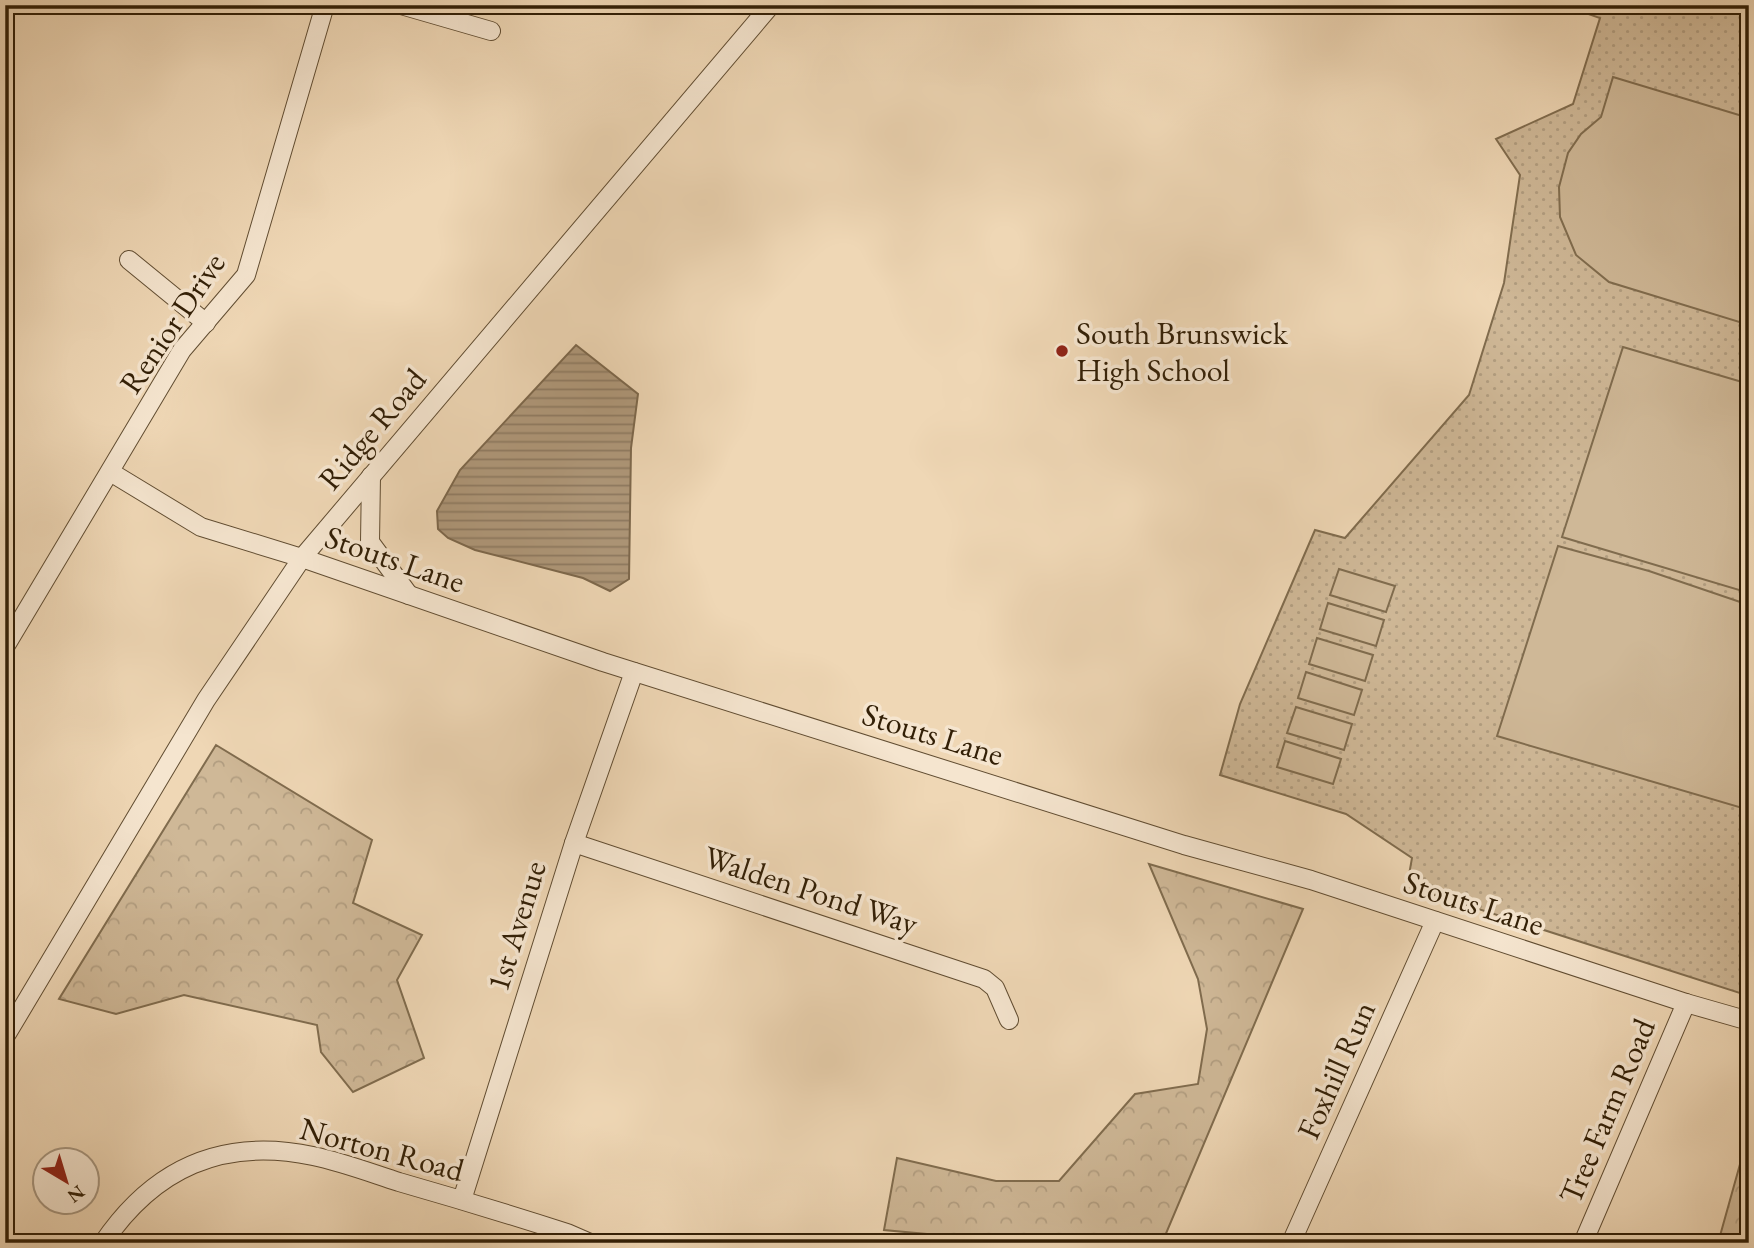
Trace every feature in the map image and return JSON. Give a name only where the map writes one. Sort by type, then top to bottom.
[{"type":"street","name":"Renior Drive","points":[[5,647],[183,350],[246,275],[324,5]]},
{"type":"street","points":[[401,5],[491,31]]},
{"type":"street","name":"Ridge Road","points":[[5,1037],[211,692],[302,558],[771,5]]},
{"type":"street","points":[[129,260],[206,323]]},
{"type":"street","name":"Stouts Lane","points":[[112,472],[201,527],[302,558],[634,672],[1749,1021]]},
{"type":"street","points":[[371,476],[370,542],[409,595]]},
{"type":"street","name":"1st Avenue","points":[[462,1200],[573,843],[634,672]]},
{"type":"street","name":"Walden Pond Way","points":[[573,843],[984,979],[995,988],[1009,1020]]},
{"type":"street","name":"Foxhill Run","points":[[1291,1243],[1435,921]]},
{"type":"street","name":"Tree Farm Road","points":[[1583,1243],[1686,1003]]},
{"type":"street","name":"Norton Road","points":[[103,1243],[124,1211],[166,1175],[216,1156],[260,1151],[312,1156],[462,1200],[590,1243]]},
{"type":"green space","points":[[1563,5],[1749,5],[1749,996],[1407,886],[1412,858],[1346,814],[1220,775],[1240,704],[1315,530],[1345,538],[1469,395],[1504,283],[1520,175],[1496,139],[1573,104],[1600,18]]},
{"type":"green space","points":[[1613,77],[1749,118],[1749,325],[1609,282],[1576,255],[1560,217],[1559,187],[1568,153],[1581,134],[1601,117]]},
{"type":"green space","points":[[1623,347],[1749,384],[1749,593],[1562,537]]},
{"type":"green space","points":[[1558,546],[1649,571],[1749,605],[1749,810],[1497,736]]},
{"type":"green space","points":[[1339,569],[1395,586],[1386,612],[1330,595]]},
{"type":"green space","points":[[1328,603],[1384,620],[1376,646],[1320,629]]},
{"type":"green space","points":[[1317,638],[1373,655],[1365,681],[1309,664]]},
{"type":"green space","points":[[1306,672],[1362,690],[1354,715],[1298,698]]},
{"type":"green space","points":[[1296,707],[1352,724],[1344,750],[1287,733]]},
{"type":"green space","points":[[1285,741],[1341,759],[1333,784],[1277,767]]},
{"type":"green space","points":[[216,745],[372,840],[353,903],[422,935],[397,980],[424,1058],[353,1092],[321,1052],[317,1025],[184,995],[116,1014],[59,999]]},
{"type":"green space","points":[[1149,864],[1303,909],[1162,1243],[987,1243],[970,1238],[884,1230],[897,1158],[996,1181],[1059,1181],[1135,1094],[1198,1084],[1207,1029],[1198,979]]},
{"type":"green space","points":[[1749,1132],[1749,1243],[1718,1243]]},
{"type":"shaded area","points":[[576,345],[638,394],[631,448],[629,579],[610,591],[583,578],[475,550],[448,538],[438,529],[437,511],[460,470]]},
{"type":"place","name":"South Brunswick High School","points":[[1062,351]]}]
